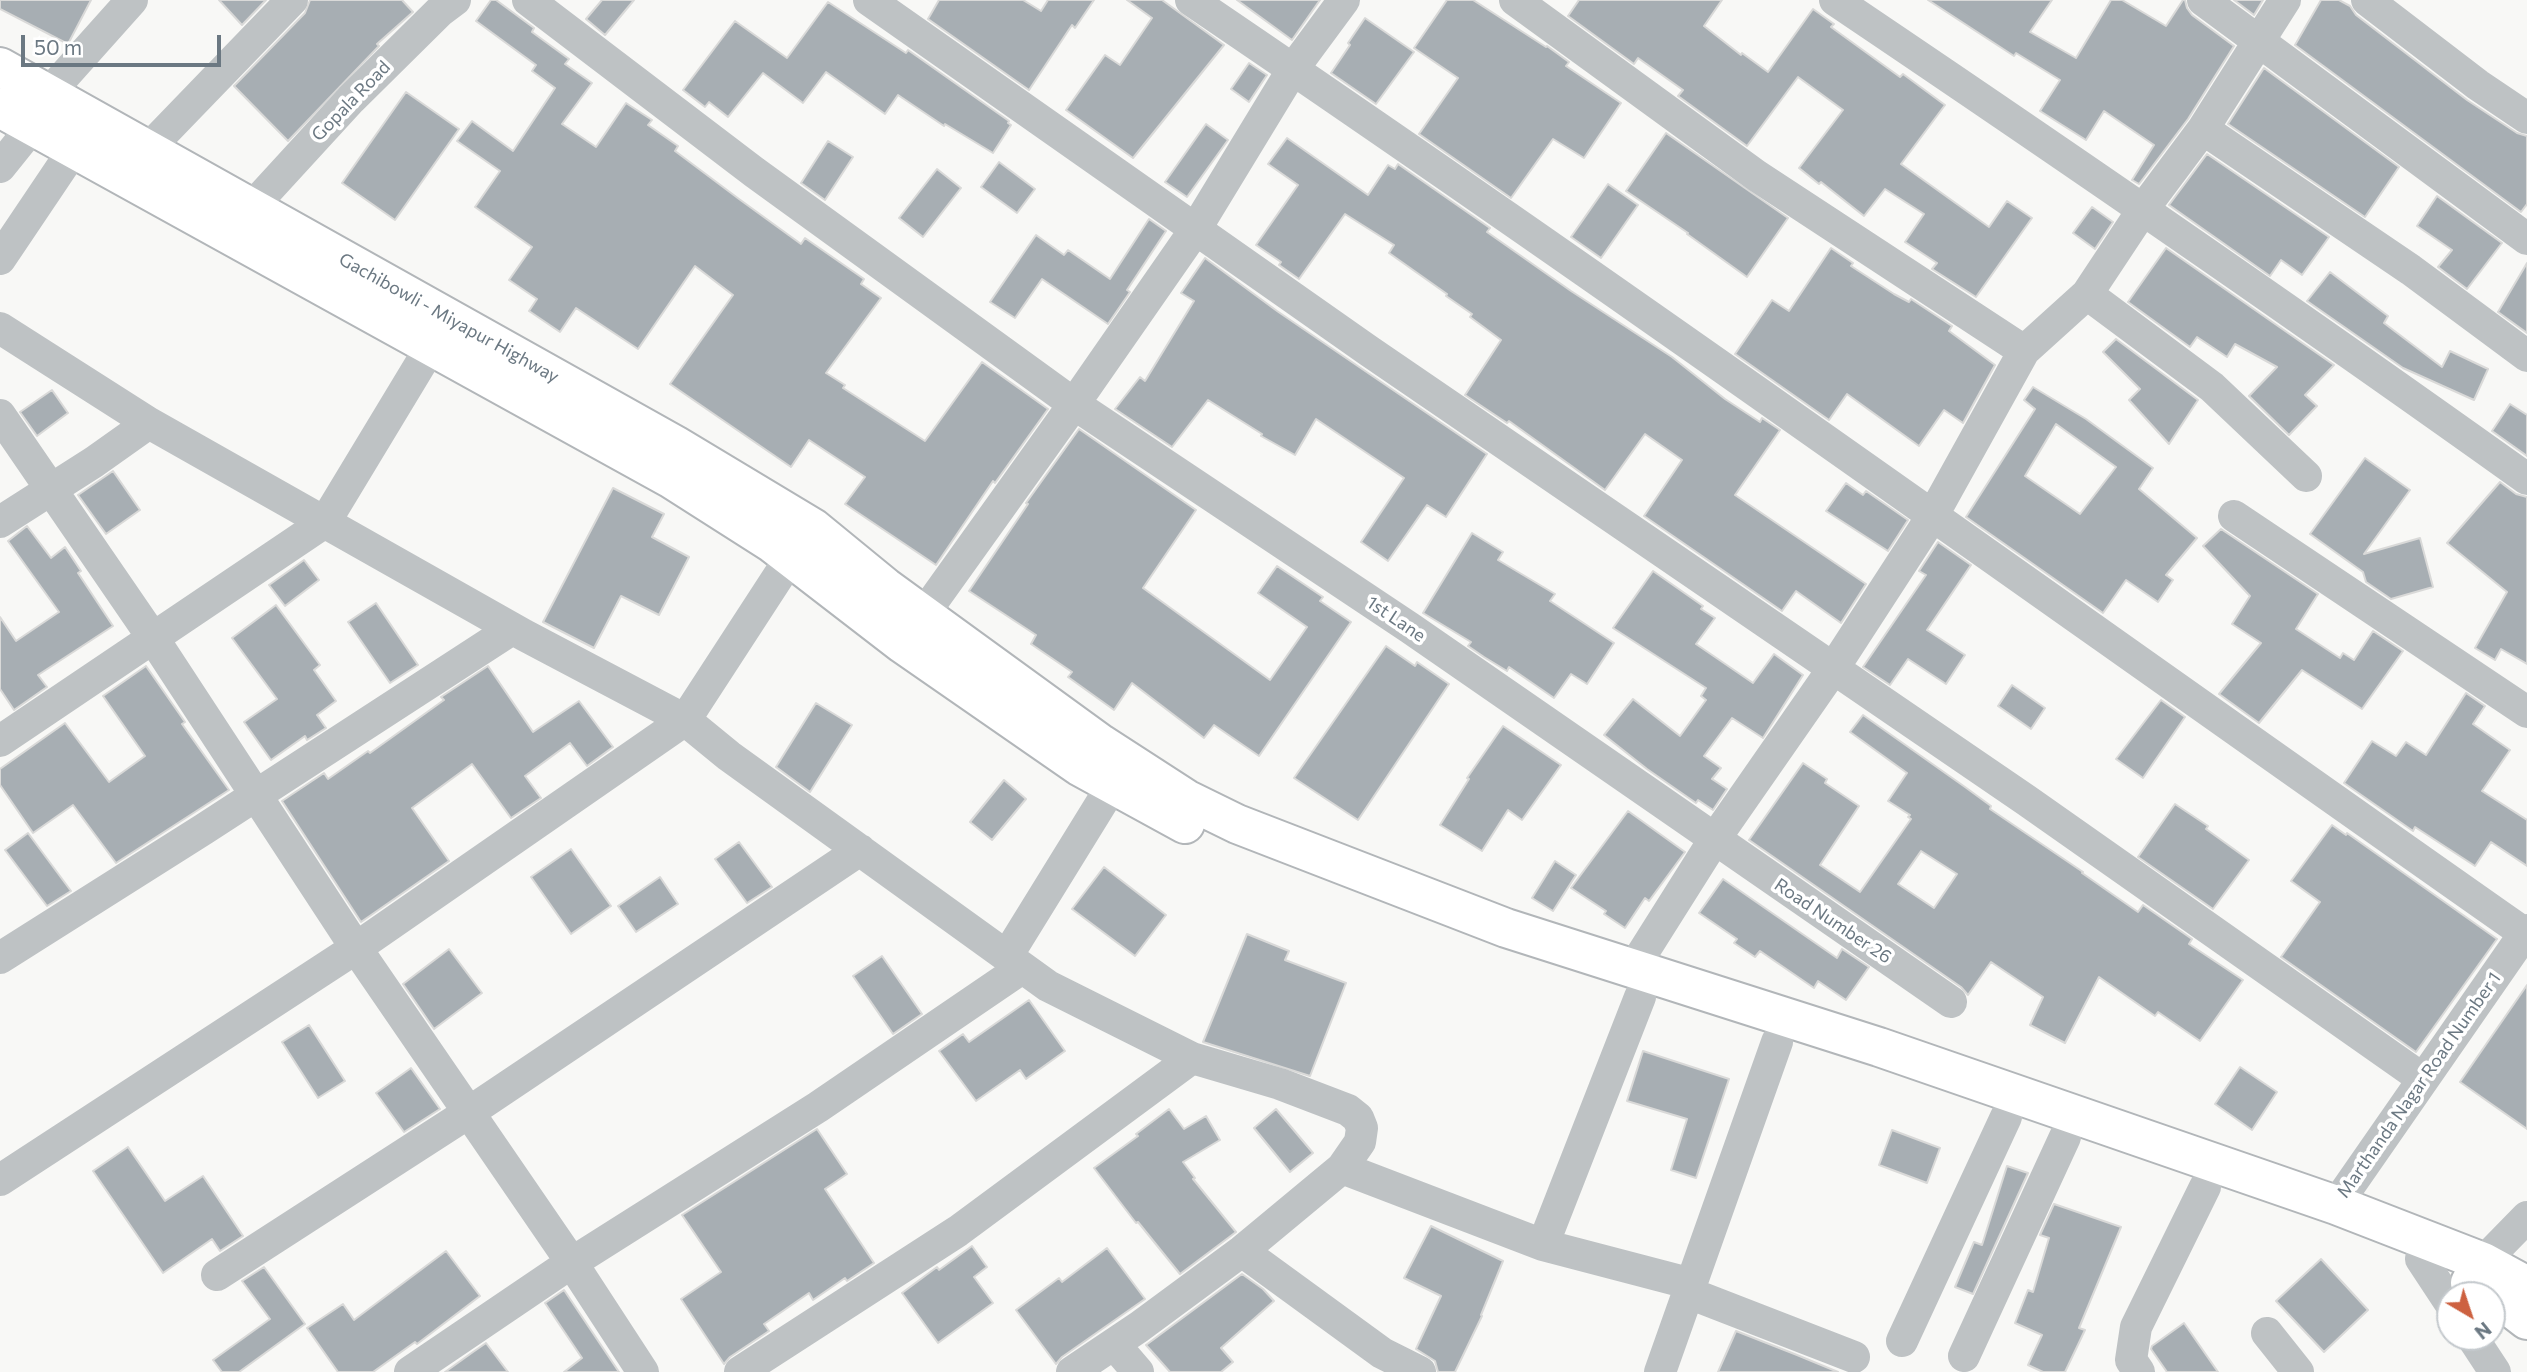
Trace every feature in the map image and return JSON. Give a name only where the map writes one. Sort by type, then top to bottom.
[{"type":"main road","name":"Gachibowli - Miyapur Highway","points":[[0,67],[74,149],[670,478],[791,557],[878,603]]},
{"type":"main road","name":"Gachibowli - Miyapur Highway","points":[[0,108],[40,110],[148,149],[675,444],[813,528],[878,603]]},
{"type":"main road","points":[[878,603],[923,615],[1101,744],[1252,843],[1278,867],[1636,984],[1879,1047],[2336,1205],[2483,1262],[2527,1286]]},
{"type":"main road","points":[[878,603],[914,652],[1079,766],[1112,786],[1252,843]]},
{"type":"main road","points":[[1636,984],[1777,1042],[2006,1116],[2205,1187],[2421,1259],[2491,1293],[2527,1320]]},
{"type":"street","points":[[0,167],[40,110],[132,0]]},
{"type":"street","points":[[148,149],[292,0]]},
{"type":"street","name":"Gopala Road","points":[[251,206],[351,99],[439,12],[455,0]]},
{"type":"street","name":"1st Lane","points":[[528,0],[754,172],[1074,404],[1410,628],[1714,840]]},
{"type":"street","points":[[869,0],[1195,230],[2026,800],[2423,1079]]},
{"type":"street","points":[[1191,0],[1933,515],[2330,798],[2526,933]]},
{"type":"street","points":[[923,615],[1195,230],[1293,69],[1344,0]]},
{"type":"street","points":[[1515,0],[1757,176],[2024,351]]},
{"type":"street","points":[[1835,0],[2144,208],[2527,479]]},
{"type":"street","points":[[2203,0],[2527,239]]},
{"type":"street","points":[[1543,1245],[1636,984],[1714,840],[1833,669],[1933,515],[2024,351],[2087,293],[2144,208],[2203,129],[2285,0]]},
{"type":"street","points":[[2367,0],[2478,85],[2527,118]]},
{"type":"street","points":[[2203,129],[2411,270],[2527,356]]},
{"type":"street","points":[[0,259],[74,149]]},
{"type":"street","points":[[2087,293],[2212,387],[2306,476]]},
{"type":"street","points":[[0,327],[149,423],[512,629],[685,720],[729,756],[1048,986],[1192,1058],[1280,1084],[1348,1110],[1358,1118],[1362,1128],[1360,1142],[1342,1168],[1242,1251],[1072,1372]]},
{"type":"street","points":[[0,741],[325,522],[432,345]]},
{"type":"street","points":[[0,415],[153,638],[356,948],[572,1263],[643,1372]]},
{"type":"street","points":[[0,522],[149,423]]},
{"type":"street","points":[[2234,516],[2527,712]]},
{"type":"street","points":[[0,1180],[356,948],[685,720],[791,557]]},
{"type":"street","points":[[0,958],[512,629]]},
{"type":"street","points":[[410,1372],[572,1263],[818,1107],[1015,962],[1112,786]]},
{"type":"street","name":"Road Number 26","points":[[1714,840],[1951,1002]]},
{"type":"street","points":[[217,1275],[468,1113],[860,850]]},
{"type":"street","name":"Marthanda Nagar Road Number 1","points":[[2336,1205],[2526,933]]},
{"type":"street","points":[[1660,1372],[1777,1042]]},
{"type":"street","points":[[740,1372],[958,1231],[1192,1058]]},
{"type":"street","points":[[1902,1341],[2006,1116]]},
{"type":"street","points":[[1964,1356],[2065,1137]]},
{"type":"street","points":[[1342,1168],[1543,1245],[1691,1289],[1854,1357]]},
{"type":"street","points":[[2139,1372],[2131,1360],[2136,1327],[2205,1187]]},
{"type":"street","points":[[2483,1262],[2527,1217]]},
{"type":"street","points":[[1242,1251],[1374,1363],[1420,1372]]},
{"type":"street","points":[[2421,1259],[2436,1282]]},
{"type":"street","points":[[2267,1333],[2298,1372]]},
{"type":"street","points":[[1114,1344],[1138,1372]]},
{"type":"street","points":[[2481,1351],[2495,1372]]},
{"type":"building","points":[[0,0],[91,0],[68,44],[0,9]]},
{"type":"building","points":[[219,0],[266,0],[242,25]]},
{"type":"building","points":[[310,0],[402,0],[413,12],[377,44],[379,46],[288,141],[234,86],[305,13]]},
{"type":"building","points":[[491,0],[496,0],[534,28],[532,32],[569,59],[565,64],[592,83],[562,124],[596,147],[626,103],[652,120],[648,125],[678,146],[675,151],[739,199],[801,244],[805,238],[864,279],[861,284],[881,298],[826,373],[845,385],[843,388],[925,441],[982,362],[1048,409],[995,483],[993,481],[936,565],[845,504],[865,477],[809,440],[791,467],[670,384],[733,295],[695,266],[638,349],[576,308],[560,332],[529,311],[537,299],[509,280],[532,247],[475,207],[500,171],[457,141],[472,121],[513,151],[555,88],[532,71],[536,65],[476,21]]},
{"type":"building","points":[[602,0],[634,0],[605,35],[586,19]]},
{"type":"building","points":[[939,0],[1023,0],[1041,11],[1048,0],[1094,0],[1075,28],[1072,25],[1029,90],[928,19]]},
{"type":"building","points":[[1127,0],[1162,0],[1224,45],[1133,158],[1066,110],[1105,55],[1120,65],[1152,18]]},
{"type":"building","points":[[1237,0],[1320,0],[1292,40]]},
{"type":"building","points":[[1447,0],[1473,0],[1547,46],[1569,62],[1566,66],[1621,103],[1584,158],[1553,139],[1511,198],[1419,134],[1458,78],[1414,48]]},
{"type":"building","points":[[1579,0],[1722,0],[1704,26],[1768,72],[1813,9],[1834,24],[1831,27],[1900,77],[1903,74],[1945,105],[1901,164],[1989,227],[2007,201],[2032,218],[1976,297],[1932,269],[1937,263],[1905,242],[1924,214],[1885,189],[1864,216],[1799,168],[1843,110],[1798,77],[1747,146],[1678,96],[1683,90],[1638,58],[1634,64],[1568,16]]},
{"type":"building","points":[[1928,0],[2052,0],[2030,32],[2076,58],[2111,0],[2122,0],[2166,26],[2185,0],[2192,15],[2234,46],[2188,119],[2139,184],[2132,180],[2154,145],[2104,111],[2086,140],[2040,111],[2060,80],[2016,53],[2014,56]]},
{"type":"building","points":[[2234,0],[2263,0],[2254,15]]},
{"type":"building","points":[[2321,0],[2339,0],[2350,6],[2356,15],[2467,100],[2517,133],[2527,136],[2527,204],[2521,212],[2295,45]]},
{"type":"building","points":[[828,2],[906,53],[908,50],[1009,121],[1011,125],[993,153],[945,124],[944,126],[898,95],[885,114],[826,72],[803,103],[763,73],[728,117],[709,102],[705,107],[683,90],[735,21],[787,58]]},
{"type":"building","points":[[1365,18],[1414,52],[1376,104],[1331,73]]},
{"type":"building","points":[[1249,63],[1267,75],[1249,102],[1231,89]]},
{"type":"building","points":[[2264,68],[2399,167],[2365,217],[2228,124]]},
{"type":"building","points":[[406,92],[459,129],[395,220],[342,183]]},
{"type":"building","points":[[1206,124],[1228,140],[1187,197],[1165,182]]},
{"type":"building","points":[[1666,133],[1788,218],[1747,277],[1626,191]]},
{"type":"building","points":[[1287,138],[1368,195],[1388,165],[1395,169],[1398,164],[1490,228],[1487,232],[1672,357],[1725,399],[1760,422],[1762,418],[1780,430],[1735,495],[1866,584],[1841,623],[1796,591],[1782,611],[1644,516],[1682,460],[1645,434],[1605,490],[1509,421],[1507,423],[1465,395],[1501,340],[1470,317],[1472,314],[1446,296],[1447,294],[1389,253],[1394,245],[1345,214],[1299,279],[1279,265],[1281,262],[1256,245],[1298,185],[1268,164]]},
{"type":"building","points":[[828,141],[853,157],[825,200],[801,183]]},
{"type":"building","points":[[2207,154],[2329,237],[2302,275],[2281,260],[2270,276],[2169,205]]},
{"type":"building","points":[[999,162],[1035,189],[1017,213],[981,187]]},
{"type":"building","points":[[937,169],[961,188],[923,237],[899,218]]},
{"type":"building","points":[[1608,184],[1638,205],[1601,258],[1571,237]]},
{"type":"building","points":[[2437,196],[2502,243],[2467,289],[2438,267],[2452,250],[2417,226]]},
{"type":"building","points":[[2092,207],[2113,222],[2095,249],[2073,233]]},
{"type":"building","points":[[1149,219],[1166,231],[1108,324],[1042,279],[1015,318],[990,302],[1036,235],[1064,255],[1068,250],[1110,279]]},
{"type":"building","points":[[1831,248],[1853,263],[1851,266],[1894,294],[1909,302],[1911,299],[1952,326],[1949,331],[1995,365],[1963,423],[1944,410],[1919,446],[1847,394],[1829,420],[1735,354],[1772,300],[1789,311]]},
{"type":"building","points":[[2166,248],[2334,365],[2305,395],[2317,406],[2289,435],[2249,396],[2277,367],[2235,344],[2227,357],[2197,337],[2190,347],[2128,302]]},
{"type":"building","points":[[1205,258],[1277,311],[1487,454],[1446,517],[1427,505],[1388,561],[1361,542],[1404,478],[1316,419],[1295,455],[1261,436],[1262,434],[1208,400],[1172,447],[1115,409],[1140,377],[1145,381],[1194,301],[1181,293]]},
{"type":"building","points":[[2527,263],[2527,333],[2498,312]]},
{"type":"building","points":[[2330,272],[2388,316],[2384,323],[2442,367],[2450,351],[2488,369],[2474,400],[2403,368],[2307,301]]},
{"type":"building","points":[[2116,339],[2198,400],[2169,444],[2129,400],[2140,389],[2103,352]]},
{"type":"building","points":[[2033,387],[2086,419],[2153,468],[2139,489],[2197,538],[2166,575],[2173,580],[2158,602],[2126,580],[2103,613],[1966,517],[2035,409],[2024,400]],"holes":[[[2056,424],[2116,467],[2080,514],[2025,476]]]},
{"type":"building","points":[[52,390],[68,413],[37,436],[20,412]]},
{"type":"building","points":[[2510,404],[2527,415],[2527,456],[2492,431]]},
{"type":"building","points":[[1079,429],[1196,510],[1143,588],[1270,680],[1307,627],[1258,593],[1277,566],[1323,597],[1320,601],[1351,622],[1259,756],[1214,725],[1204,738],[1132,683],[1114,710],[1068,677],[1072,672],[1031,644],[1036,635],[969,591],[1028,504],[1026,503]]},
{"type":"building","points":[[2365,458],[2410,490],[2364,554],[2420,538],[2433,587],[2391,599],[2366,582],[2363,572],[2310,534]]},
{"type":"building","points":[[113,471],[140,510],[106,534],[78,495]]},
{"type":"building","points":[[2500,482],[2516,494],[2527,497],[2527,664],[2501,649],[2495,660],[2475,648],[2507,592],[2447,543]]},
{"type":"building","points":[[1846,483],[1863,495],[1866,491],[1908,520],[1888,551],[1826,511]]},
{"type":"building","points":[[613,488],[664,514],[652,537],[689,557],[659,615],[621,596],[594,648],[543,622]]},
{"type":"building","points":[[27,526],[51,558],[65,547],[81,571],[78,573],[113,626],[38,675],[47,687],[14,710],[0,689],[0,617],[16,641],[59,612],[8,541]]},
{"type":"building","points":[[2221,529],[2318,594],[2296,629],[2340,658],[2343,653],[2354,660],[2373,631],[2403,651],[2362,709],[2302,670],[2259,723],[2219,694],[2261,643],[2232,624],[2250,596],[2203,546]]},
{"type":"building","points":[[1472,533],[1503,552],[1498,560],[1555,594],[1550,601],[1614,643],[1587,684],[1571,674],[1554,698],[1509,667],[1507,671],[1484,657],[1468,646],[1471,642],[1423,613]]},
{"type":"building","points":[[1938,542],[1971,565],[1927,630],[1965,655],[1946,684],[1908,659],[1890,685],[1863,667],[1926,575],[1919,571]]},
{"type":"building","points":[[304,560],[319,580],[285,606],[269,585]]},
{"type":"building","points":[[1653,571],[1703,606],[1701,609],[1715,618],[1696,644],[1753,683],[1774,654],[1803,675],[1763,738],[1732,718],[1704,756],[1721,768],[1712,779],[1727,789],[1713,810],[1698,800],[1696,803],[1604,735],[1633,699],[1680,736],[1706,700],[1701,696],[1706,688],[1613,628]]},
{"type":"building","points":[[376,603],[418,665],[390,683],[348,622]]},
{"type":"building","points":[[276,605],[320,665],[314,670],[336,701],[317,715],[326,728],[307,740],[305,736],[271,760],[244,722],[277,699],[232,638]]},
{"type":"building","points":[[1386,646],[1415,666],[1417,662],[1449,684],[1358,820],[1294,778]]},
{"type":"building","points":[[146,666],[185,722],[182,724],[229,790],[116,863],[73,805],[33,833],[0,785],[0,769],[65,723],[109,782],[145,756],[103,696]]},
{"type":"building","points":[[488,666],[533,732],[579,701],[613,747],[587,766],[570,743],[525,776],[541,798],[511,818],[472,764],[412,808],[449,861],[361,922],[282,801],[324,773],[328,779],[368,751],[370,753],[444,700],[441,697]]},
{"type":"building","points":[[2012,685],[2045,708],[2031,729],[1998,706]]},
{"type":"building","points":[[2466,693],[2485,706],[2473,724],[2510,750],[2482,791],[2527,820],[2527,866],[2491,842],[2475,866],[2415,827],[2413,831],[2344,783],[2372,741],[2396,756],[2406,742],[2426,755]]},
{"type":"building","points":[[2161,700],[2185,717],[2143,778],[2116,759]]},
{"type":"building","points":[[816,703],[852,725],[810,792],[776,767]]},
{"type":"building","points":[[1863,715],[1991,806],[1990,809],[2138,912],[2143,905],[2192,939],[2189,944],[2243,980],[2200,1041],[2158,1012],[2155,1016],[2099,977],[2065,1043],[2030,1025],[2043,997],[1991,962],[1968,995],[1961,987],[1749,840],[1803,763],[1827,779],[1825,783],[1859,806],[1820,865],[1860,892],[1911,819],[1908,817],[1910,815],[1888,801],[1907,773],[1850,732]],"holes":[[[1921,851],[1957,874],[1934,908],[1898,884]]]},
{"type":"building","points":[[1503,726],[1561,765],[1522,820],[1508,810],[1482,851],[1440,825],[1469,779],[1467,778]]},
{"type":"building","points":[[1004,780],[1026,799],[992,840],[970,822]]},
{"type":"building","points":[[2175,804],[2208,826],[2206,829],[2249,860],[2213,909],[2138,857]]},
{"type":"building","points":[[1628,811],[1685,852],[1649,901],[1645,898],[1625,928],[1604,914],[1606,911],[1571,888]]},
{"type":"building","points":[[2332,825],[2497,939],[2416,1052],[2281,957],[2320,902],[2291,881]]},
{"type":"building","points":[[28,833],[71,891],[47,906],[5,850]]},
{"type":"building","points":[[739,842],[772,887],[747,903],[715,859]]},
{"type":"building","points":[[571,849],[611,906],[571,934],[531,877]]},
{"type":"building","points":[[1555,861],[1576,875],[1553,911],[1532,898]]},
{"type":"building","points":[[1104,867],[1166,915],[1135,956],[1072,909]]},
{"type":"building","points":[[660,877],[678,904],[636,932],[618,906]]},
{"type":"building","points":[[1723,879],[1837,958],[1842,949],[1869,967],[1846,1000],[1818,981],[1814,988],[1760,951],[1755,957],[1734,943],[1737,939],[1699,913]]},
{"type":"building","points":[[1247,934],[1289,951],[1285,960],[1346,983],[1310,1076],[1203,1042]]},
{"type":"building","points":[[449,949],[482,993],[434,1029],[403,984]]},
{"type":"building","points":[[882,956],[922,1014],[893,1034],[853,976]]},
{"type":"building","points":[[2527,985],[2527,1129],[2460,1082]]},
{"type":"building","points":[[1029,1000],[1065,1051],[1026,1079],[1020,1070],[976,1101],[939,1051],[963,1034],[969,1042]]},
{"type":"building","points":[[309,1025],[345,1081],[318,1098],[282,1042]]},
{"type":"building","points":[[1643,1051],[1729,1079],[1696,1178],[1671,1170],[1687,1119],[1627,1101]]},
{"type":"building","points":[[2240,1067],[2277,1092],[2252,1130],[2215,1104]]},
{"type":"building","points":[[411,1068],[440,1109],[404,1132],[376,1093]]},
{"type":"building","points":[[1169,1109],[1184,1129],[1206,1116],[1220,1140],[1183,1162],[1195,1178],[1193,1179],[1236,1232],[1180,1274],[1094,1168]]},
{"type":"building","points":[[1276,1109],[1313,1153],[1290,1172],[1254,1128]]},
{"type":"building","points":[[817,1129],[847,1174],[825,1189],[874,1263],[847,1281],[845,1278],[813,1300],[809,1293],[764,1324],[769,1331],[724,1364],[681,1299],[721,1272],[682,1215]]},
{"type":"building","points":[[1892,1130],[1940,1148],[1927,1183],[1879,1165]]},
{"type":"building","points":[[128,1147],[165,1201],[203,1176],[243,1236],[220,1251],[212,1239],[163,1273],[93,1171]]},
{"type":"building","points":[[2007,1166],[2028,1173],[1973,1294],[1955,1287],[1974,1242],[1982,1245]]},
{"type":"building","points":[[2054,1204],[2121,1227],[2079,1328],[2085,1330],[2065,1372],[2043,1372],[2028,1365],[2042,1335],[2015,1323],[2028,1290],[2033,1292],[2049,1238],[2040,1235]]},
{"type":"building","points":[[1431,1226],[1503,1261],[1482,1316],[1455,1372],[1438,1372],[1435,1361],[1416,1349],[1441,1296],[1404,1278]]},
{"type":"building","points":[[972,1246],[987,1267],[974,1277],[993,1303],[938,1343],[902,1293]]},
{"type":"building","points":[[1107,1248],[1145,1299],[1062,1357],[1056,1364],[1016,1310],[1059,1278],[1062,1282]]},
{"type":"building","points":[[446,1251],[480,1296],[417,1344],[415,1342],[373,1372],[338,1372],[307,1328],[343,1304],[354,1320]]},
{"type":"building","points":[[2321,1259],[2368,1310],[2324,1352],[2276,1301]]},
{"type":"building","points":[[264,1267],[305,1324],[239,1372],[222,1372],[213,1360],[270,1319],[242,1281]]},
{"type":"building","points":[[1242,1274],[1274,1301],[1221,1348],[1233,1362],[1221,1372],[1170,1372],[1146,1345]]},
{"type":"building","points":[[564,1290],[619,1372],[564,1372],[582,1358],[545,1303]]},
{"type":"building","points":[[2184,1323],[2218,1372],[2167,1372],[2151,1349]]},
{"type":"building","points":[[1736,1331],[1797,1355],[1838,1372],[1718,1372]]},
{"type":"building","points":[[486,1343],[508,1372],[445,1372],[473,1352]]}]
